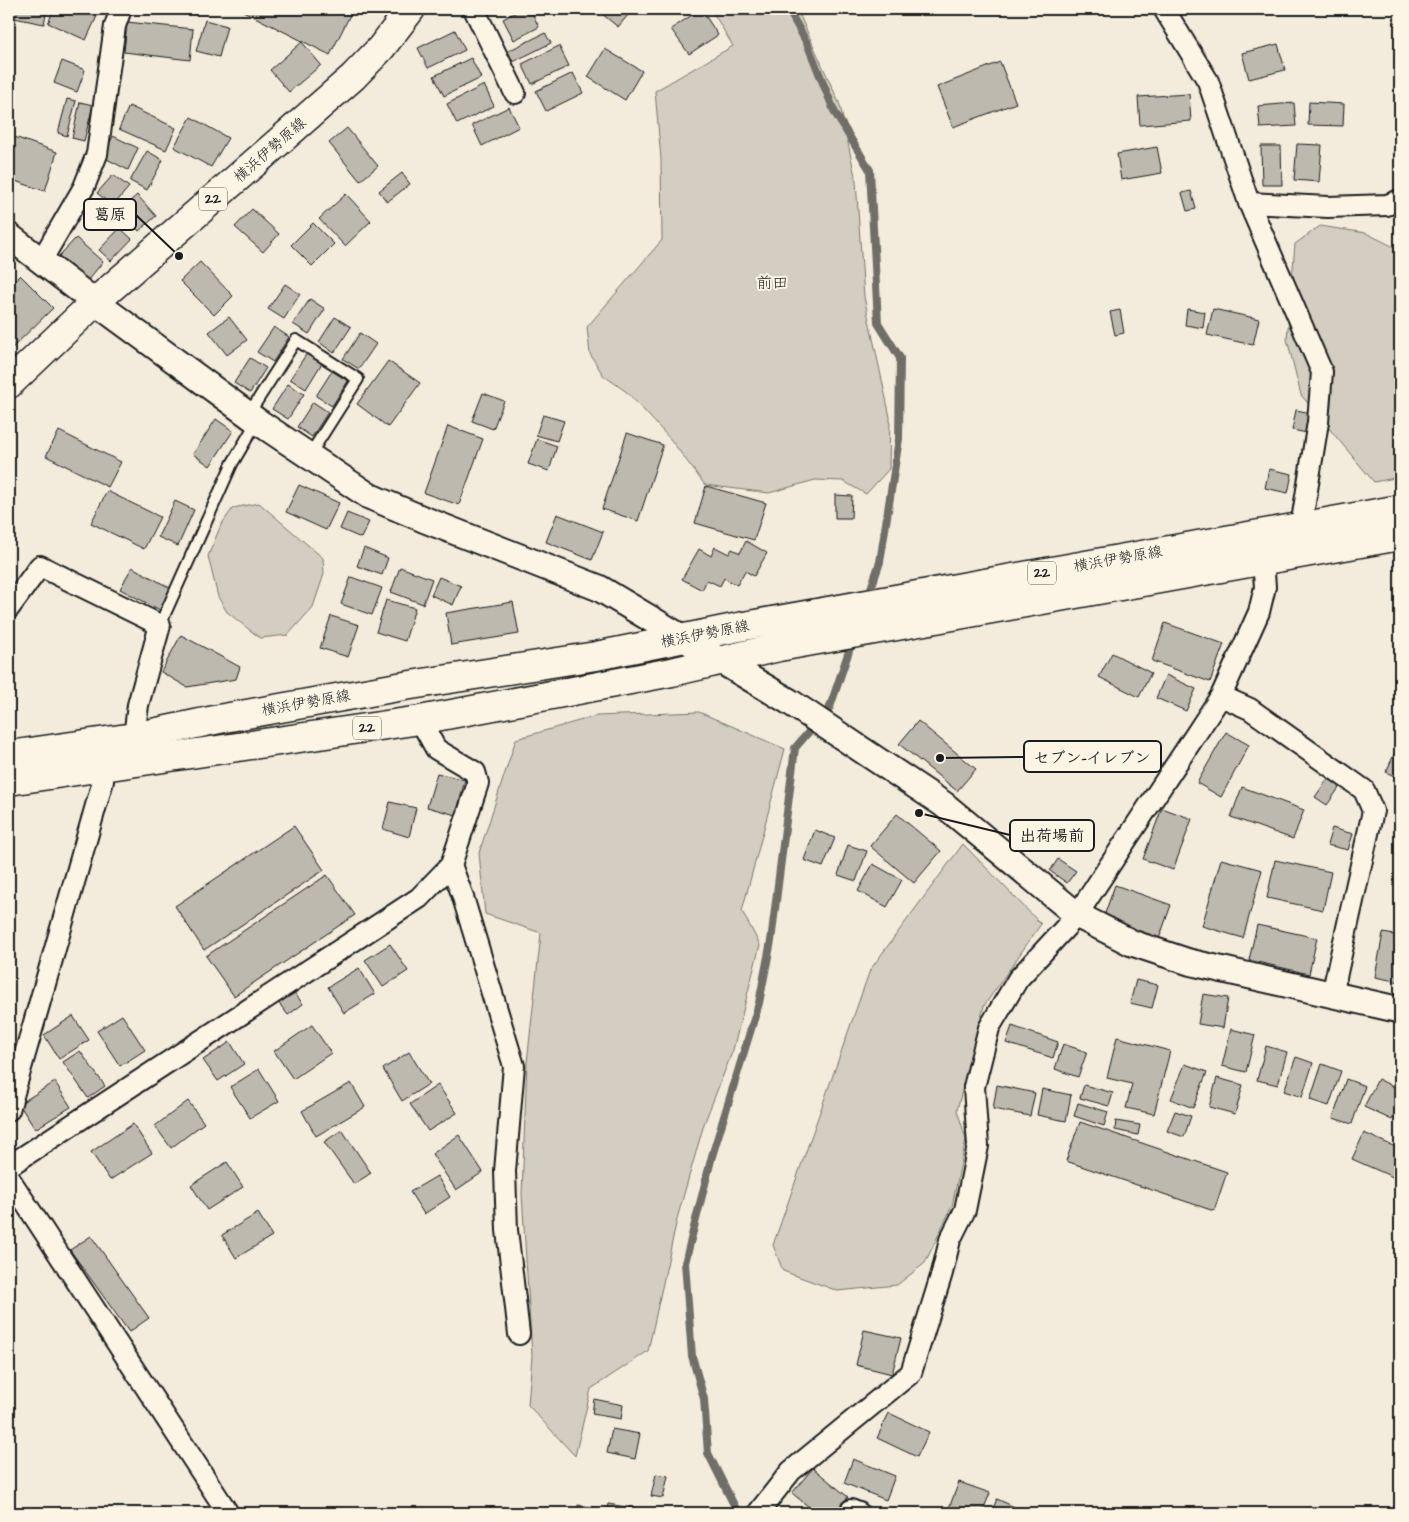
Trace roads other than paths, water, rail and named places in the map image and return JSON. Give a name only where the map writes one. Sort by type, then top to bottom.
[{"type":"main road","name":"横浜伊勢原線","points":[[9,384],[95,302],[353,77],[381,48],[411,9]]},
{"type":"main road","name":"横浜伊勢原線","points":[[9,755],[134,737],[224,718],[596,656],[744,626],[1400,509]]},
{"type":"main road","name":"横浜伊勢原線","points":[[9,781],[420,720],[672,672],[779,647],[1400,536]]},
{"type":"street","points":[[41,261],[84,187],[97,154],[115,26],[121,9]]},
{"type":"street","points":[[474,9],[515,94]]},
{"type":"street","points":[[1164,9],[1208,81],[1249,203],[1322,372],[1318,422],[1301,527]]},
{"type":"street","points":[[1249,203],[1328,207],[1387,205],[1400,200]]},
{"type":"street","points":[[9,236],[253,418],[369,496],[599,588],[685,638],[790,702],[943,804],[1077,915],[1132,943],[1189,962],[1400,1010]]},
{"type":"street","points":[[758,1513],[791,1471],[911,1373],[942,1274],[950,1240],[965,1210],[978,1146],[974,1087],[989,1028],[1018,979],[1077,915],[1221,696],[1259,612],[1264,587],[1263,560]]},
{"type":"street","points":[[9,608],[40,566],[160,625],[138,704],[134,737]]},
{"type":"street","points":[[1221,696],[1250,709],[1364,790],[1373,811],[1332,994]]},
{"type":"street","points":[[9,1166],[419,898],[451,865],[478,783],[475,772],[436,749],[420,720]]},
{"type":"street","points":[[9,1110],[103,781],[100,768]]},
{"type":"street","points":[[451,865],[462,894],[514,1066],[505,1171],[507,1230],[519,1334]]},
{"type":"street","points":[[9,1178],[228,1513]]},
{"type":"lane","points":[[160,625],[253,418],[296,340],[358,379],[309,456]]},
{"type":"waterway","points":[[788,9],[807,43],[835,113],[870,170],[878,323],[900,358],[899,439],[880,562],[868,597]]},
{"type":"waterway","points":[[738,1513],[708,1453],[704,1399],[692,1356],[685,1263],[712,1156],[759,1003],[771,941],[795,748],[830,707],[853,639]]},
{"type":"place","name":"葛原","points":[[179,256]]},
{"type":"place","name":"セブン-イレブン","points":[[940,758]]},
{"type":"place","name":"出荷場前","points":[[919,813]]},
{"type":"district","name":"前田","points":[[772,283]]}]
